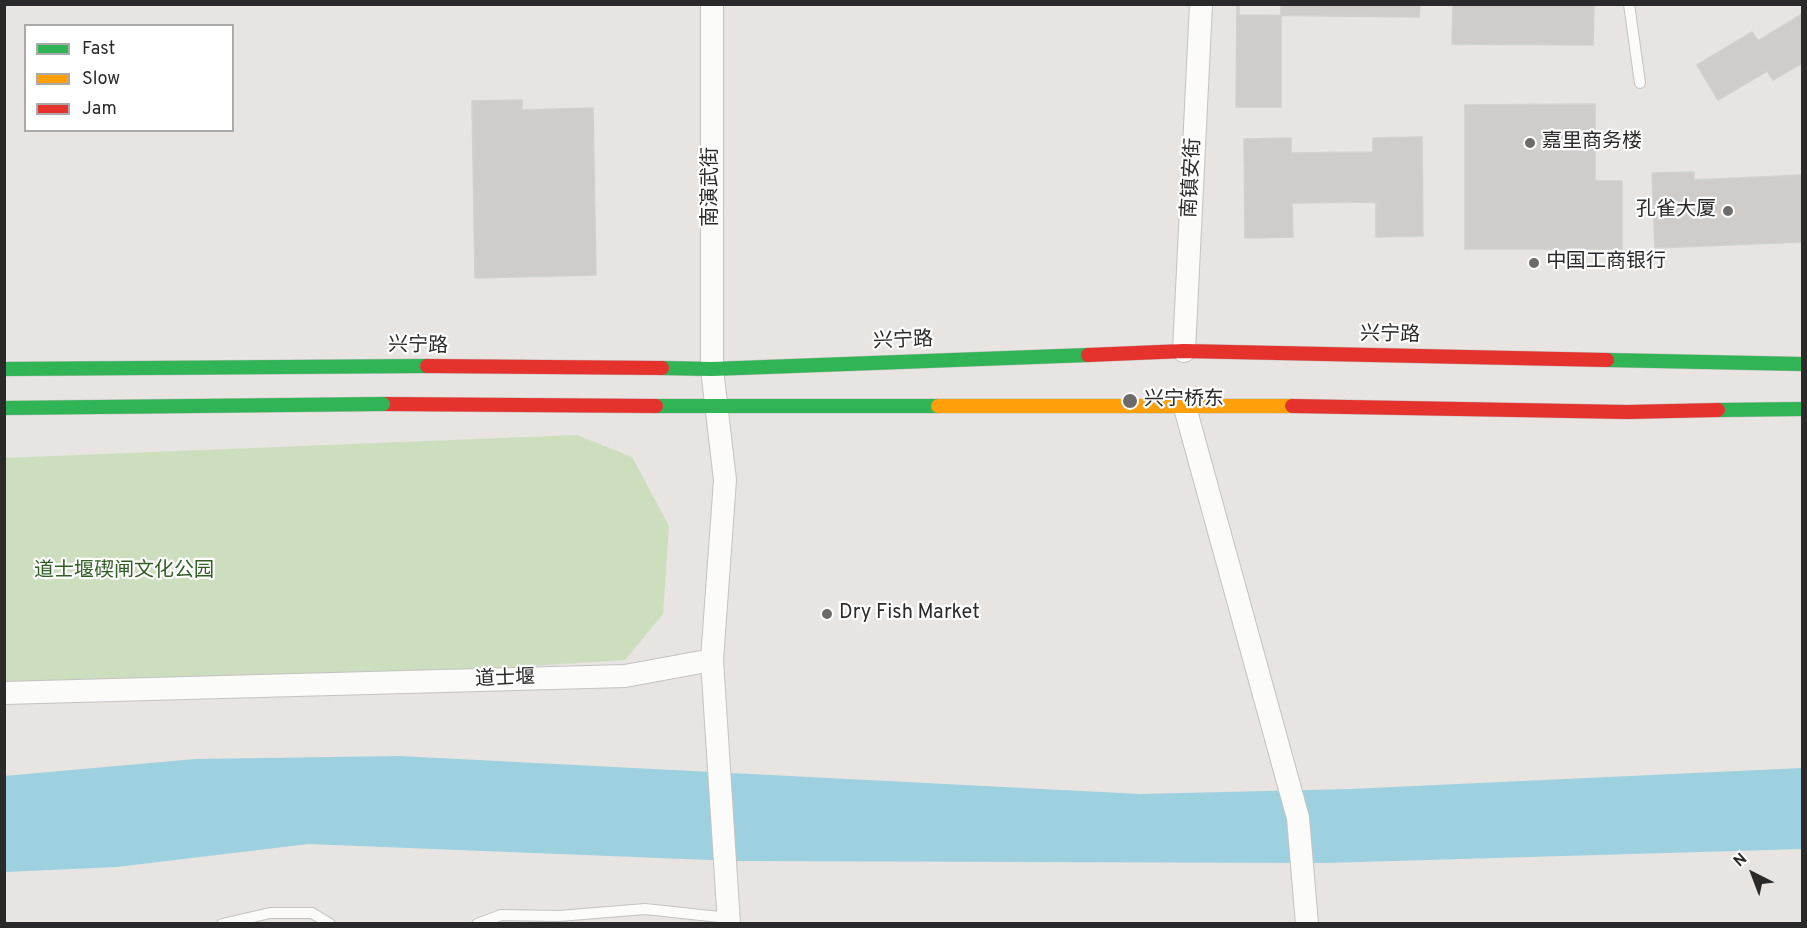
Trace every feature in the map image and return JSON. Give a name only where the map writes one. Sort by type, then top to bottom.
[{"type":"main road","name":"兴宁路","points":[[4,369],[369,366],[712,369],[1184,351],[1803,364]]},
{"type":"main road","points":[[4,408],[383,404],[716,407],[1184,404],[1627,411],[1803,409]]},
{"type":"street","name":"南演武街","points":[[712,4],[712,369]]},
{"type":"street","name":"南镇安街","points":[[1184,351],[1201,4]]},
{"type":"street","points":[[712,369],[725,480],[712,660],[729,921]]},
{"type":"street","points":[[1184,404],[1298,818],[1307,924]]},
{"type":"street","name":"道士堰","points":[[4,693],[625,676],[712,660]]},
{"type":"lane","points":[[1629,4],[1640,83]]},
{"type":"lane","points":[[477,924],[501,915],[559,916],[645,909],[729,921]]},
{"type":"lane","points":[[222,924],[270,913],[312,913],[330,924]]},
{"type":"green space","name":"道士堰碶闸文化公园","points":[[577,435],[632,457],[669,526],[663,614],[625,660],[5,699],[4,458]]},
{"type":"water","points":[[400,756],[1140,794],[1350,789],[1802,768],[1802,849],[1325,863],[735,861],[308,844],[117,867],[5,872],[4,776],[195,759]]},
{"type":"building","points":[[1237,4],[1281,4],[1281,107],[1236,107]]},
{"type":"building","points":[[1239,4],[1420,4],[1419,17],[1239,15]]},
{"type":"building","points":[[1453,4],[1594,4],[1593,45],[1452,44]]},
{"type":"building","points":[[1802,14],[1802,63],[1773,80],[1767,71],[1718,100],[1697,65],[1752,32],[1758,41]]},
{"type":"building","points":[[522,100],[522,110],[593,108],[596,275],[475,278],[472,101]]},
{"type":"building","name":"嘉里商务楼","points":[[1595,104],[1595,181],[1622,181],[1622,249],[1465,249],[1465,105]]},
{"type":"building","points":[[1422,137],[1423,236],[1376,237],[1376,202],[1292,203],[1293,237],[1245,238],[1244,139],[1291,138],[1291,153],[1373,152],[1373,138]]},
{"type":"building","name":"孔雀大厦","points":[[1694,172],[1694,180],[1802,175],[1802,242],[1655,248],[1652,173]]},
{"type":"traffic: fast","points":[[662,368],[712,369],[1088,355]]},
{"type":"traffic: fast","points":[[1607,360],[1802,364]]},
{"type":"traffic: fast","points":[[4,369],[427,366]]},
{"type":"traffic: fast","points":[[4,408],[383,404]]},
{"type":"traffic: fast","points":[[656,406],[938,406]]},
{"type":"traffic: fast","points":[[1718,410],[1802,409]]},
{"type":"traffic: slow","points":[[938,406],[1292,406]]},
{"type":"traffic: jam","points":[[1088,355],[1184,351],[1607,360]]},
{"type":"traffic: jam","points":[[427,366],[662,368]]},
{"type":"traffic: jam","points":[[383,404],[656,406]]},
{"type":"traffic: jam","points":[[1292,406],[1627,412],[1718,410]]},
{"type":"place","name":"嘉里商务楼","points":[[1530,143]]},
{"type":"place","name":"孔雀大厦","points":[[1728,211]]},
{"type":"place","name":"中国工商银行","points":[[1534,263]]},
{"type":"place","name":"兴宁桥东","points":[[1130,401]]},
{"type":"place","name":"Dry Fish Market","points":[[827,614]]}]
